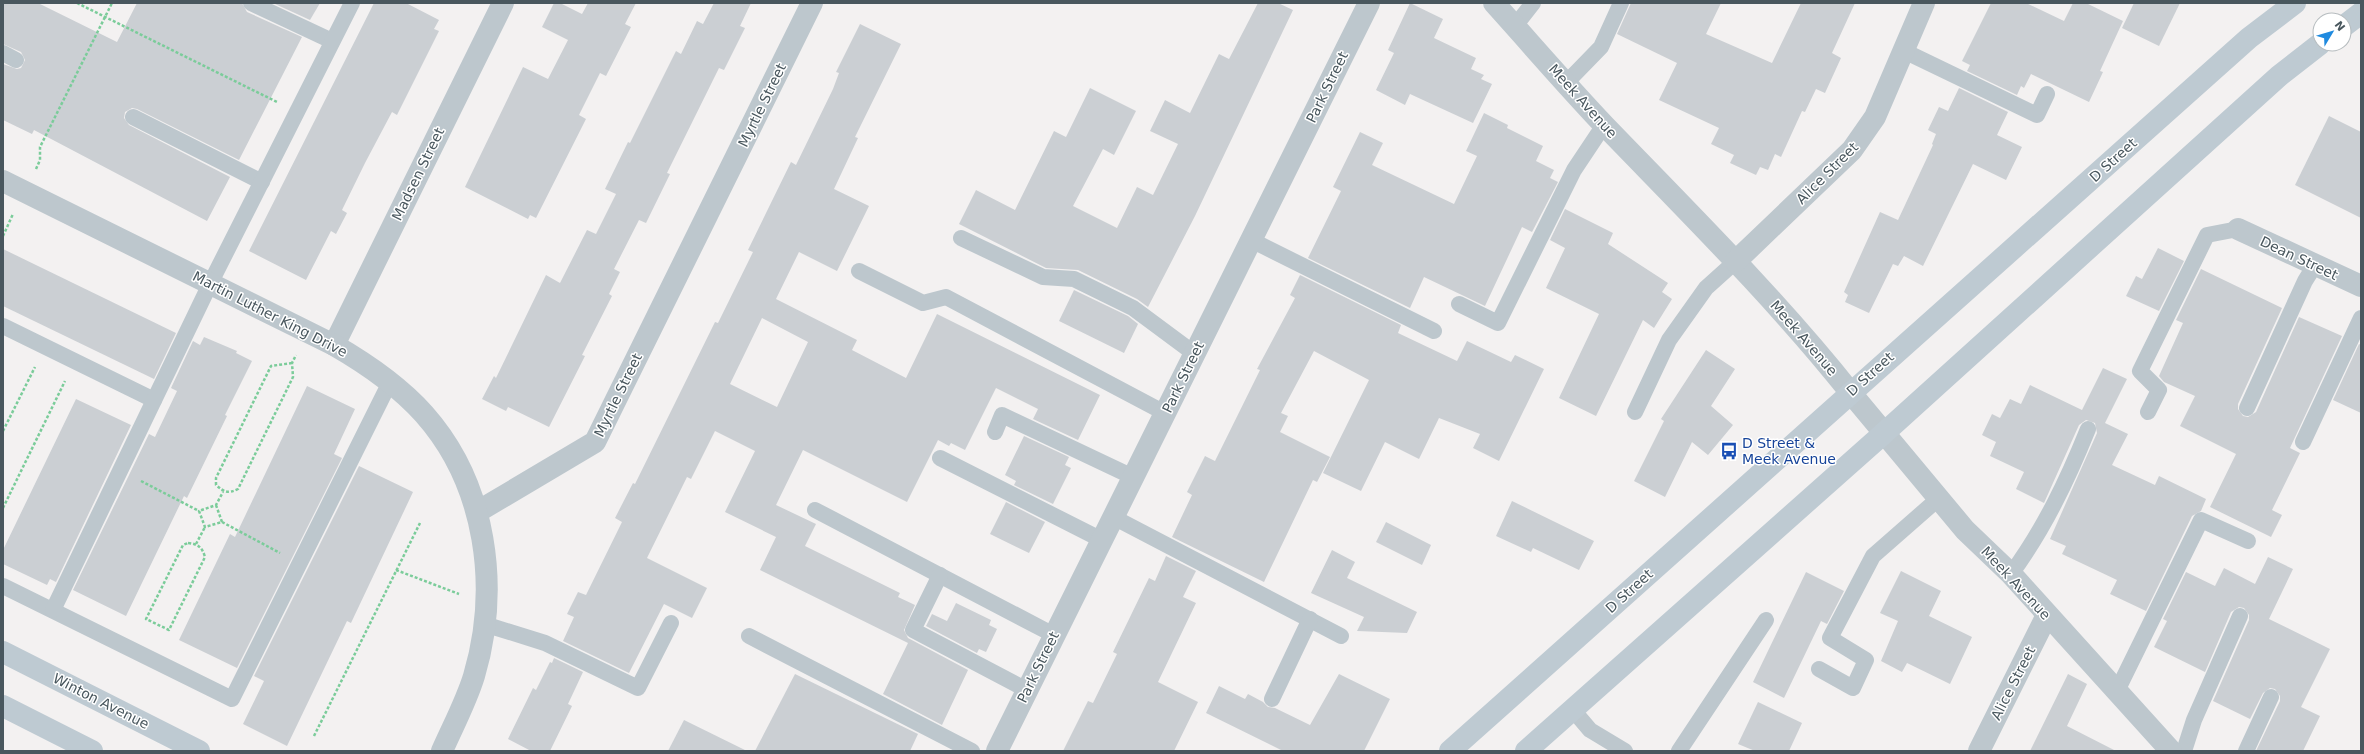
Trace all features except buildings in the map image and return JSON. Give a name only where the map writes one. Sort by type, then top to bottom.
[{"type":"main road","name":"D Street","points":[[1450,751],[2248,38],[2295,3]]},
{"type":"main road","points":[[2352,20],[2361,13]]},
{"type":"main road","points":[[1526,751],[1883,434],[2279,76],[2312,50]]},
{"type":"main road","name":"Winton Avenue","points":[[3,652],[200,751]]},
{"type":"main road","points":[[3,706],[92,751]]},
{"type":"street","name":"Madsen Street","points":[[334,345],[503,3]]},
{"type":"street","name":"Myrtle Street","points":[[477,512],[595,442],[812,3]]},
{"type":"street","name":"Park Street","points":[[997,751],[1369,3]]},
{"type":"street","name":"Meek Avenue","points":[[1494,3],[1604,125],[1736,261],[1821,356],[1938,500],[1965,530],[2010,574],[2171,751]]},
{"type":"street","name":"Alice Street","points":[[1736,261],[1852,150],[1875,117],[1924,3]]},
{"type":"street","name":"Martin Luther King Drive","points":[[3,181],[334,345],[364,362],[390,382],[425,415],[463,472],[477,512]]},
{"type":"street","name":"Dean Street","points":[[2238,229],[2361,286]]},
{"type":"street","points":[[442,751],[474,676],[485,614],[485,554],[477,512]]},
{"type":"street","name":"Alice Street","points":[[1979,751],[2047,615]]},
{"type":"lane","points":[[251,3],[332,42]]},
{"type":"lane","points":[[53,610],[210,284],[352,3]]},
{"type":"lane","points":[[1515,26],[1533,3]]},
{"type":"lane","points":[[1566,83],[1601,47],[1621,3]]},
{"type":"lane","points":[[1904,51],[2037,115],[2047,94]]},
{"type":"lane","points":[[133,117],[262,182]]},
{"type":"lane","points":[[1459,304],[1498,323],[1574,170],[1604,125]]},
{"type":"lane","points":[[2148,412],[2159,390],[2140,371],[2207,234],[2238,229]]},
{"type":"lane","points":[[962,238],[1044,277],[1074,279],[1127,305],[1195,354]]},
{"type":"lane","points":[[1252,240],[1434,331]]},
{"type":"lane","points":[[1635,412],[1669,340],[1706,288],[1736,261]]},
{"type":"lane","points":[[2247,408],[2305,281],[2315,265]]},
{"type":"lane","points":[[858,271],[923,303],[946,297],[1166,413]]},
{"type":"lane","points":[[2302,442],[2361,318]]},
{"type":"lane","points":[[3,326],[154,400]]},
{"type":"lane","points":[[3,586],[232,699],[390,382]]},
{"type":"lane","points":[[995,432],[1002,415],[1133,477]]},
{"type":"lane","points":[[2010,574],[2030,548],[2052,511],[2088,429]]},
{"type":"lane","points":[[940,458],[1102,540]]},
{"type":"lane","points":[[1819,669],[1853,688],[1866,660],[1830,638],[1873,556],[1938,500]]},
{"type":"lane","points":[[815,510],[1054,634]]},
{"type":"lane","points":[[1113,517],[1341,636]]},
{"type":"lane","points":[[2117,691],[2201,520],[2248,541]]},
{"type":"lane","points":[[940,575],[913,630],[1027,690]]},
{"type":"lane","points":[[485,614],[638,688],[671,623]]},
{"type":"lane","points":[[2184,751],[2194,720],[2240,616]]},
{"type":"lane","points":[[1272,699],[1310,619]]},
{"type":"lane","points":[[1679,751],[1766,620]]},
{"type":"lane","points":[[749,636],[972,751]]},
{"type":"lane","points":[[2246,751],[2271,697]]},
{"type":"lane","points":[[1573,710],[1590,730],[1625,751]]},
{"type":"path","points":[[77,3],[297,112]]},
{"type":"path","points":[[3,236],[40,160],[40,147],[112,3]]},
{"type":"path","points":[[3,431],[46,346]]},
{"type":"path","points":[[3,508],[75,361]]},
{"type":"path","points":[[292,363],[293,377],[238,489],[230,493],[223,492],[216,485],[216,478],[272,366],[292,363]]},
{"type":"path","points":[[120,470],[199,511],[205,527]]},
{"type":"path","points":[[199,511],[216,506],[223,492]]},
{"type":"path","points":[[216,506],[222,522],[300,563]]},
{"type":"path","points":[[196,544],[205,527],[222,522]]},
{"type":"path","points":[[314,736],[420,524]]},
{"type":"path","points":[[188,543],[196,544],[203,550],[205,557],[169,630],[146,619],[183,545],[188,543]]},
{"type":"path","points":[[396,570],[485,614]]},
{"type":"place","name":"D Street & Meek Avenue","points":[[1729,451]]}]
